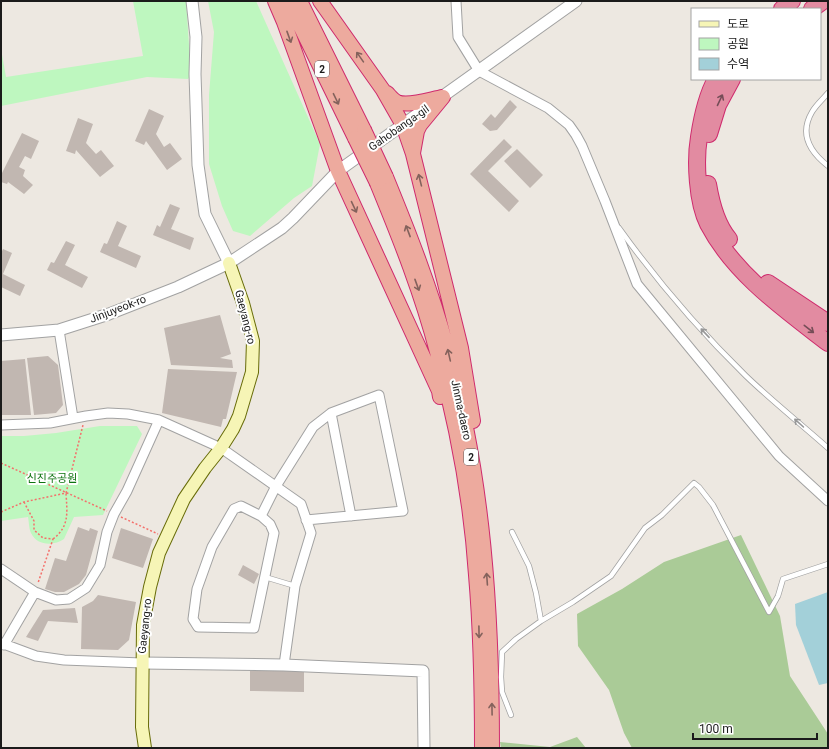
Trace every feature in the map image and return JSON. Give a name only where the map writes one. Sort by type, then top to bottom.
[{"type":"highway","points":[[275,1],[338,171],[439,390],[462,508],[471,523]]},
{"type":"highway","name":"2","points":[[288,1],[382,180]]},
{"type":"highway","name":"2","points":[[300,1],[359,134]]},
{"type":"highway","points":[[320,1],[383,90],[403,125],[413,154],[461,348],[478,454],[475,478]]},
{"type":"highway","points":[[803,8],[812,1]]},
{"type":"highway","points":[[813,8],[823,1]]},
{"type":"highway","points":[[716,80],[707,100],[696,153],[702,208],[708,223],[730,256],[741,269],[791,314],[828,343]]},
{"type":"highway","points":[[731,80],[718,105],[712,122],[706,155],[706,174],[710,194],[723,232],[762,279],[828,323]]},
{"type":"highway","points":[[383,90],[396,101],[409,104],[442,97]]},
{"type":"highway","points":[[413,154],[417,130],[442,97]]},
{"type":"highway","name":"Jinma-daero","points":[[382,180],[428,284],[448,349],[467,431],[481,522],[487,581],[490,625],[492,748]]},
{"type":"highway","name":"Jinma-daero","points":[[382,180],[418,288],[437,351],[456,433],[471,523],[476,574],[479,626],[482,748]]},
{"type":"highway","points":[[762,279],[789,287],[828,310]]},
{"type":"main road","name":"Gaeyang-ro","points":[[146,748],[142,727],[143,625],[150,587],[159,553],[184,499],[205,468],[222,448],[233,429],[239,416],[252,372],[253,341],[243,303],[229,263]]},
{"type":"street","name":"Gaeyang-ro","points":[[192,1],[196,37],[198,165],[205,214],[229,263]]},
{"type":"street","points":[[456,1],[458,37],[479,71],[548,108],[569,125],[582,146],[637,284],[779,456],[828,501]]},
{"type":"street","name":"Gahobanga-gil","points":[[229,263],[282,228],[338,171],[576,1]]},
{"type":"street","name":"Jinjuyeok-ro","points":[[1,335],[59,330],[109,314],[178,287],[229,263]]},
{"type":"street","points":[[59,330],[73,418]]},
{"type":"street","points":[[261,516],[276,486],[313,427],[331,414],[379,395],[403,510],[306,520]]},
{"type":"street","points":[[1,425],[50,423],[108,413],[128,414],[159,420],[222,448],[302,504],[311,533],[295,586],[284,665]]},
{"type":"street","points":[[331,414],[352,516]]},
{"type":"street","points":[[1,569],[35,592],[56,600],[69,599],[86,588],[100,565],[106,532],[127,491],[159,420]]},
{"type":"street","points":[[241,506],[261,516],[270,524],[274,533],[254,628],[198,627],[193,619],[196,596],[212,547],[234,509],[241,506]]},
{"type":"street","points":[[2,646],[35,592]]},
{"type":"street","name":"Gaeyang-ro","points":[[2,646],[36,656],[64,660],[142,663]]},
{"type":"street","points":[[142,663],[284,665],[423,671],[424,748]]},
{"type":"lane","points":[[828,92],[812,112],[806,129],[811,150],[828,166]]},
{"type":"lane","points":[[610,215],[636,251],[691,319],[747,376],[828,448]]},
{"type":"lane","points":[[511,715],[502,692],[502,652],[540,620],[573,602],[611,576],[645,528],[662,515],[694,483],[713,505],[768,612],[778,596],[782,579],[828,564]]},
{"type":"lane","points":[[512,532],[529,566],[536,593],[540,620]]},
{"type":"lane","points":[[265,576],[295,586]]},
{"type":"path","points":[[35,592],[53,539],[60,534],[68,517],[66,493],[86,416]]},
{"type":"path","points":[[1,463],[166,538]]},
{"type":"path","points":[[1,512],[24,502],[66,493]]},
{"type":"path","points":[[24,502],[34,521],[34,530],[43,538],[53,539]]},
{"type":"green space","points":[[133,1],[186,1],[191,74],[188,79],[147,77],[1,106],[1,49],[6,77],[143,56]]},
{"type":"green space","points":[[208,1],[256,1],[320,144],[312,186],[294,198],[250,236],[233,231],[222,206],[209,164],[209,95],[214,32]]},
{"type":"green space","name":"신진주공원","points":[[100,426],[137,426],[142,434],[103,515],[74,517],[64,539],[51,544],[41,542],[34,537],[30,531],[28,517],[1,521],[1,436],[24,436],[56,433]]},
{"type":"green space","points":[[741,535],[780,616],[790,676],[828,734],[828,748],[632,748],[624,733],[609,690],[578,646],[577,614],[622,589],[664,562]]},
{"type":"green space","points":[[577,737],[586,748],[501,748],[500,742],[550,747]]},
{"type":"water","points":[[828,592],[828,683],[819,685],[796,625],[795,604]]},
{"type":"building","points":[[510,100],[517,107],[497,130],[490,131],[482,124],[491,114],[495,118]]},
{"type":"building","points":[[149,109],[164,116],[156,134],[164,147],[170,143],[182,159],[167,170],[146,141],[144,145],[135,141]]},
{"type":"building","points":[[78,118],[93,124],[86,143],[96,154],[101,150],[114,166],[100,177],[76,150],[75,154],[66,151]]},
{"type":"building","points":[[22,133],[39,141],[31,159],[25,156],[19,167],[25,170],[23,176],[33,185],[24,194],[8,182],[7,184],[1,182],[1,175]]},
{"type":"building","points":[[504,139],[512,147],[488,171],[519,201],[509,212],[470,174]]},
{"type":"building","points":[[517,149],[543,175],[530,188],[504,161]]},
{"type":"building","points":[[170,204],[180,208],[171,229],[194,238],[190,250],[153,235],[157,225],[160,227]]},
{"type":"building","points":[[117,221],[127,226],[118,246],[141,256],[136,268],[100,252],[104,243],[107,244]]},
{"type":"building","points":[[66,241],[75,245],[65,265],[88,277],[82,288],[47,270],[51,262],[54,263]]},
{"type":"building","points":[[3,249],[12,253],[3,274],[25,285],[20,296],[1,287],[1,253]]},
{"type":"building","points":[[220,315],[231,354],[220,358],[232,360],[233,368],[171,365],[164,328]]},
{"type":"building","points":[[48,356],[58,365],[63,405],[56,413],[34,415],[27,358]]},
{"type":"building","points":[[25,359],[31,415],[1,415],[1,361]]},
{"type":"building","points":[[168,369],[237,372],[226,419],[223,419],[221,427],[162,413]]},
{"type":"building","points":[[78,527],[89,531],[90,528],[98,531],[86,575],[79,584],[64,592],[55,592],[45,589],[55,558],[66,561]]},
{"type":"building","points":[[121,528],[153,539],[143,568],[112,558]]},
{"type":"building","points":[[243,565],[259,574],[254,584],[238,575]]},
{"type":"building","points":[[98,595],[136,602],[129,640],[118,650],[81,649],[82,607],[93,601]]},
{"type":"building","points":[[75,608],[78,623],[48,621],[38,641],[26,637],[43,610]]},
{"type":"building","points":[[250,671],[304,671],[304,692],[250,691]]}]
